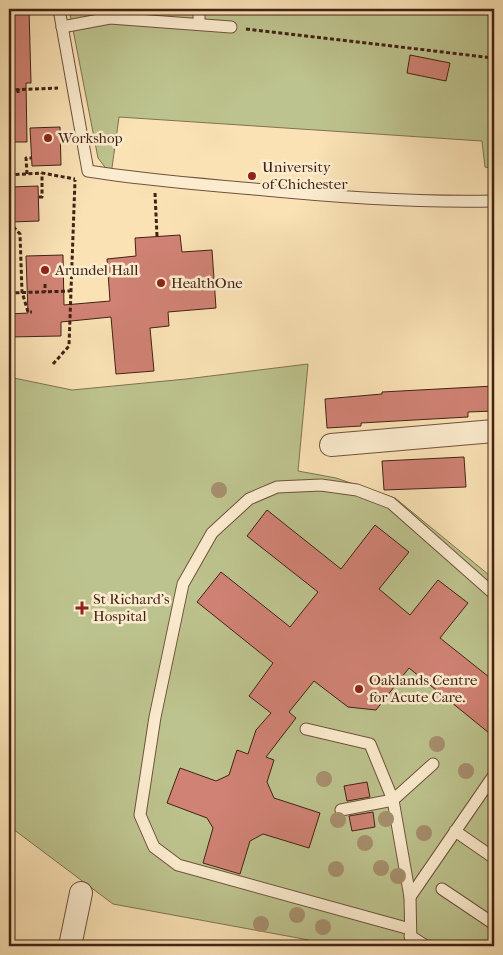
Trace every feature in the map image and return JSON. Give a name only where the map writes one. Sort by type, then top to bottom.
[{"type":"street","points":[[331,445],[494,431]]},
{"type":"street","points":[[70,946],[81,893]]},
{"type":"lane","points":[[59,9],[88,171],[199,184],[346,197],[421,202],[494,201]]},
{"type":"lane","points":[[199,9],[199,24]]},
{"type":"lane","points":[[62,27],[110,18],[231,27]]},
{"type":"lane","points":[[426,946],[410,937],[178,865],[154,847],[140,815],[155,717],[183,584],[212,533],[249,499],[277,487],[321,486],[357,490],[391,503],[494,594]]},
{"type":"lane","points":[[306,729],[370,744],[393,800],[410,897],[410,937]]},
{"type":"lane","points":[[341,810],[393,800],[433,764]]},
{"type":"lane","points":[[410,897],[456,831],[489,793],[494,775]]},
{"type":"lane","points":[[456,831],[494,858]]},
{"type":"lane","points":[[442,889],[494,924]]},
{"type":"path","points":[[231,27],[494,58]]},
{"type":"path","points":[[23,83],[23,89]]},
{"type":"path","points":[[9,90],[64,88]]},
{"type":"path","points":[[18,89],[18,96]]},
{"type":"path","points":[[27,174],[26,158],[31,158]]},
{"type":"path","points":[[39,197],[42,197],[42,173]]},
{"type":"path","points":[[9,174],[42,173],[75,179],[69,346],[53,364]]},
{"type":"path","points":[[155,188],[157,236]]},
{"type":"path","points":[[9,222],[20,234],[22,292],[28,312],[32,312]]},
{"type":"path","points":[[45,284],[46,292]]},
{"type":"path","points":[[9,293],[70,291]]},
{"type":"green space","points":[[69,9],[494,9],[494,169],[485,167],[482,141],[119,117],[111,175],[98,158]]},
{"type":"green space","points":[[308,364],[298,471],[336,478],[395,498],[494,579],[494,946],[310,946],[309,940],[113,904],[9,826],[9,377],[72,390],[186,379]]},
{"type":"building","points":[[9,9],[29,9],[31,83],[26,83],[27,142],[9,142]]},
{"type":"building","points":[[410,55],[450,63],[446,81],[407,73]]},
{"type":"building","name":"Workshop","points":[[60,127],[61,165],[32,166],[30,128]]},
{"type":"building","name":"Workshop","points":[[38,186],[39,221],[11,222],[10,187]]},
{"type":"building","points":[[180,235],[182,252],[212,250],[216,308],[168,312],[169,326],[150,328],[154,371],[116,374],[111,317],[61,322],[61,336],[9,337],[9,314],[28,313],[26,256],[63,255],[64,305],[110,301],[107,259],[136,256],[135,238]]},
{"type":"building","points":[[494,386],[494,411],[468,412],[468,417],[361,423],[361,426],[327,428],[325,399],[382,394],[382,392]]},
{"type":"building","points":[[464,457],[466,487],[384,490],[382,461]]},
{"type":"building","name":"Oaklands Centre for Acute Care.","points":[[267,510],[341,569],[375,525],[409,552],[379,589],[410,615],[438,580],[468,603],[440,638],[494,681],[494,737],[409,668],[376,710],[348,707],[314,681],[289,712],[296,718],[266,757],[274,760],[267,782],[274,798],[320,813],[309,848],[263,834],[250,841],[240,874],[203,863],[213,828],[207,818],[167,803],[180,768],[216,781],[229,775],[237,750],[248,754],[256,730],[271,713],[249,696],[273,663],[197,602],[221,572],[290,627],[318,592],[247,536]]},
{"type":"building","points":[[367,782],[370,797],[347,801],[344,786]]},
{"type":"building","points":[[373,812],[375,827],[352,831],[349,816]]},
{"type":"place","name":"Workshop","points":[[48,138]]},
{"type":"place","name":"University of Chichester","points":[[252,176]]},
{"type":"place","name":"Arundel Hall","points":[[45,270]]},
{"type":"place","name":"HealthOne","points":[[161,283]]},
{"type":"place","name":"St Richard's Hospital","points":[[82,608]]},
{"type":"place","name":"Oaklands Centre for Acute Care.","points":[[359,689]]}]
